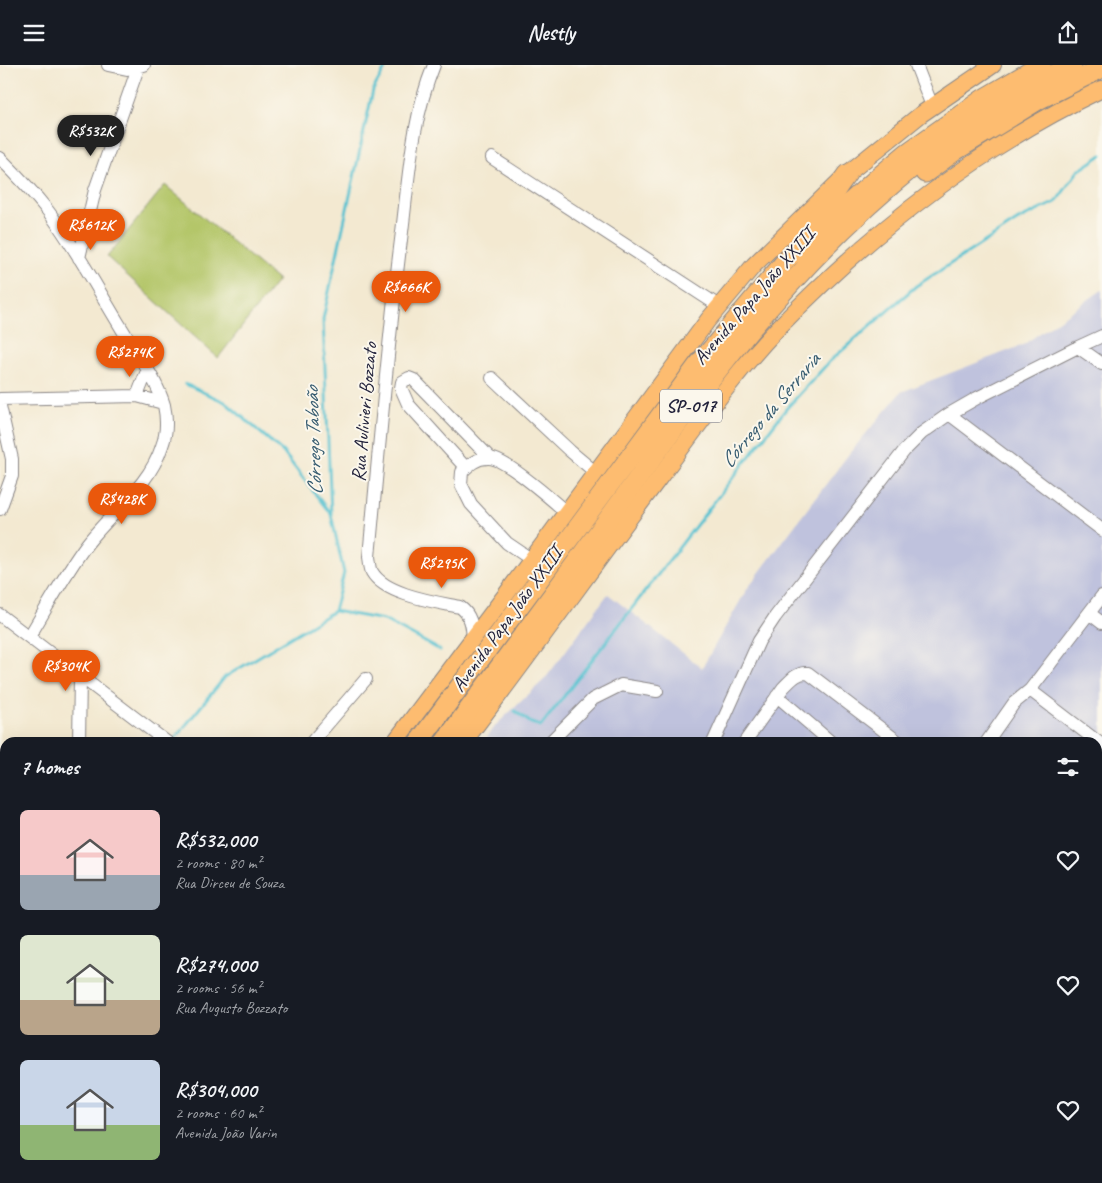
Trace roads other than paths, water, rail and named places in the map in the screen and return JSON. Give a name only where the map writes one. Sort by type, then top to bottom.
[{"type":"highway","name":"Avenida Papa João XXIII","points":[[422,737],[538,566],[698,365],[787,259],[907,153],[983,99],[1041,65]]},
{"type":"highway","name":"Avenida Papa João XXIII","points":[[448,737],[740,341],[834,240],[895,181],[945,142],[996,109],[1072,65]]},
{"type":"highway","points":[[834,240],[955,151],[1040,99],[1102,68]]},
{"type":"highway","points":[[787,259],[847,174]]},
{"type":"main road","name":"Avenida Papa João XXIII","points":[[399,737],[473,638],[538,566],[566,512],[719,306],[754,265],[847,174],[932,106],[993,65]]},
{"type":"main road","name":"Avenida Papa João XXIII","points":[[467,737],[706,416],[777,329],[883,229],[920,200],[1013,137],[1102,89]]},
{"type":"street","points":[[108,65],[127,69],[141,66]]},
{"type":"street","name":"Rua Aulivieri Bozzato","points":[[434,65],[419,106],[413,137],[395,286],[369,557],[372,572],[383,583],[396,591],[460,607],[470,617],[473,638]]},
{"type":"street","points":[[916,65],[932,106]]},
{"type":"street","points":[[79,257],[95,190],[141,66]]},
{"type":"street","points":[[0,158],[48,212],[79,257],[147,371],[163,403],[165,412],[166,429],[163,445],[156,461],[136,491],[87,543],[29,637]]},
{"type":"street","points":[[492,158],[719,306]]},
{"type":"street","points":[[716,737],[759,641],[775,617],[904,451],[922,433],[949,414],[1102,336]]},
{"type":"street","points":[[1078,347],[1102,364]]},
{"type":"street","points":[[137,395],[147,371]]},
{"type":"street","points":[[466,468],[408,404],[401,388],[402,383],[409,378],[414,380],[489,457],[502,462],[566,512]]},
{"type":"street","points":[[492,378],[595,472]]},
{"type":"street","points":[[0,399],[137,395],[163,403]]},
{"type":"street","points":[[0,406],[12,459],[12,475],[0,509]]},
{"type":"street","points":[[949,414],[1102,530]]},
{"type":"street","points":[[489,457],[473,461],[462,472],[461,484],[471,505],[507,543],[538,566]]},
{"type":"street","points":[[990,737],[1014,703],[1030,690],[1102,596]]},
{"type":"street","points":[[1090,613],[1102,623]]},
{"type":"street","points":[[0,615],[160,737]]},
{"type":"street","points":[[748,737],[783,688],[797,675],[802,673],[808,673],[892,737]]},
{"type":"street","points":[[79,737],[80,676]]},
{"type":"street","points":[[315,737],[366,679]]},
{"type":"street","points":[[555,737],[593,699],[621,685],[657,691]]},
{"type":"street","points":[[79,708],[96,688]]},
{"type":"street","points":[[1030,690],[1092,737]]},
{"type":"street","points":[[777,696],[825,737]]},
{"type":"waterway","name":"Córrego Taboão","points":[[176,737],[225,677],[334,611],[344,573],[331,514],[323,319],[373,90],[387,65]]},
{"type":"waterway","name":"Córrego da Serraria","points":[[515,711],[531,723],[541,726],[786,409],[830,361],[916,286],[1020,219],[1056,202],[1078,171],[1102,155]]},
{"type":"waterway","points":[[185,384],[225,402],[283,452],[330,513]]},
{"type":"waterway","name":"Córrego da Serraria","points":[[334,611],[384,620],[440,650]]}]
